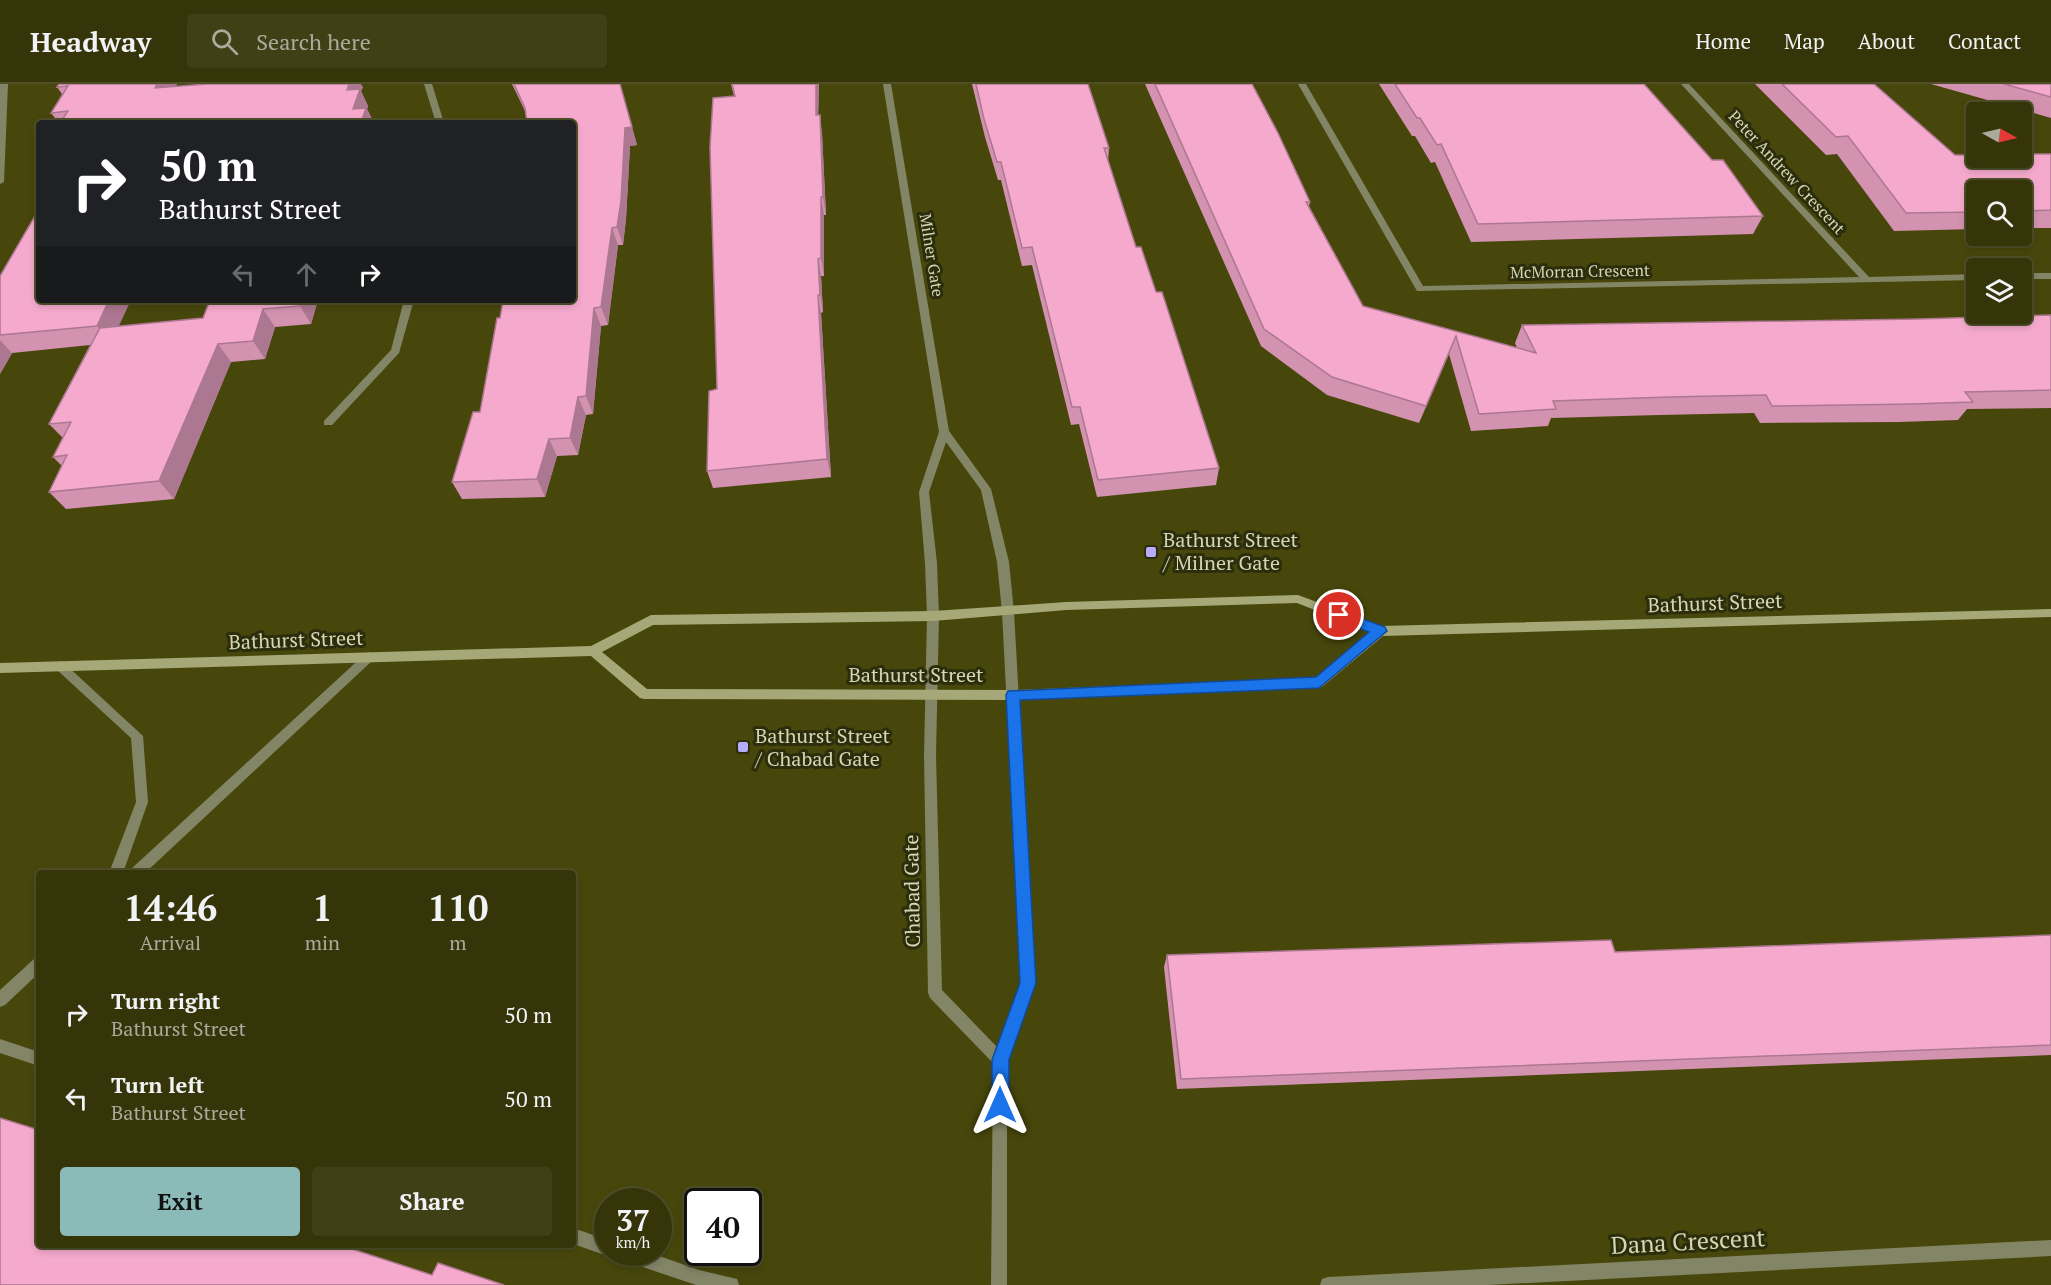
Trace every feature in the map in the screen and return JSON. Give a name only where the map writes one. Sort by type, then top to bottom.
[{"type":"main road","name":"Bathurst Street","points":[[0,668],[593,651],[651,620],[933,616],[1066,606],[1298,599],[1380,631],[2051,614]]},
{"type":"main road","name":"Bathurst Street","points":[[593,651],[644,694],[1013,695],[1319,683],[1380,631]]},
{"type":"street","points":[[0,182],[4,84]]},
{"type":"street","points":[[428,84],[439,120]]},
{"type":"street","name":"Milner Gate","points":[[887,84],[944,432],[986,489],[1003,562],[1013,695]]},
{"type":"street","name":"McMorran Crescent","points":[[1302,84],[1420,289],[1966,277]]},
{"type":"street","name":"Peter Andrew Crescent","points":[[1685,84],[1867,280]]},
{"type":"street","points":[[2032,276],[2051,276]]},
{"type":"street","points":[[328,423],[396,351],[408,303]]},
{"type":"street","name":"Milner Gate","points":[[933,616],[931,563],[924,492],[944,432]]},
{"type":"street","name":"Chabad Gate","points":[[933,616],[930,755],[935,993],[1000,1060]]},
{"type":"street","points":[[139,870],[369,657]]},
{"type":"street","points":[[60,666],[137,736],[142,802],[117,870]]},
{"type":"street","points":[[999,1285],[1000,1060],[1028,983],[1013,695]]},
{"type":"street","points":[[0,1000],[36,967]]},
{"type":"street","points":[[0,1046],[36,1058]]},
{"type":"street","points":[[576,1237],[594,1243]]},
{"type":"street","name":"Dana Crescent","points":[[1328,1285],[2051,1248]]},
{"type":"street","points":[[663,1266],[699,1278],[731,1285]]},
{"type":"building","points":[[59,84],[157,84],[155,88],[207,84],[349,84],[347,90],[360,89],[353,109],[366,108],[362,120],[62,120],[68,111],[51,113],[68,86],[57,87]]},
{"type":"building","points":[[514,84],[620,84],[632,127],[625,128],[621,201],[617,227],[612,228],[601,307],[594,308],[586,396],[578,397],[570,438],[549,439],[537,479],[452,482],[473,412],[480,412],[497,318],[500,318],[502,303],[576,303],[576,120],[527,120],[525,108]]},
{"type":"building","points":[[732,84],[816,84],[816,115],[820,115],[823,197],[821,197],[821,258],[818,259],[820,295],[818,295],[827,459],[707,471],[709,391],[717,389],[710,147],[713,98],[735,96]]},
{"type":"building","points":[[976,84],[1088,84],[1109,148],[1104,148],[1136,247],[1141,247],[1156,292],[1162,292],[1219,468],[1098,480],[1080,407],[1072,407],[1032,247],[1022,248],[1001,162],[997,162]]},
{"type":"building","points":[[1155,84],[1252,84],[1310,202],[1306,202],[1363,306],[1536,353],[1522,325],[1966,318],[1966,324],[2032,324],[2032,316],[2051,315],[2051,390],[1965,392],[1973,402],[1913,404],[1772,406],[1766,395],[1553,401],[1556,409],[1479,414],[1456,336],[1426,406],[1332,377],[1264,329]]},
{"type":"building","points":[[1395,84],[1644,84],[1712,160],[1723,160],[1763,216],[1478,224],[1441,144],[1437,145]]},
{"type":"building","points":[[1782,84],[1874,84],[1955,155],[1966,155],[1966,168],[2032,168],[2032,154],[2051,154],[2051,210],[2032,211],[2032,180],[1966,180],[1966,212],[1906,213],[1848,136],[1836,137]]},
{"type":"building","points":[[2004,84],[2051,84],[2051,97]]},
{"type":"building","points":[[36,214],[36,303],[108,303],[97,326],[0,335],[0,276]]},
{"type":"building","points":[[209,303],[301,303],[300,306],[263,309],[253,341],[218,344],[159,481],[49,492],[67,455],[53,457],[71,422],[49,424],[100,328],[203,318]]},
{"type":"building","points":[[2051,935],[2051,1045],[1181,1079],[1167,955],[1611,940],[1615,952]]},
{"type":"building","points":[[0,1118],[36,1129],[36,1248],[349,1248],[432,1275],[438,1263],[504,1285],[0,1285]]},
{"type":"place","name":"Bathurst Street / Milner Gate","points":[[1151,552]]},
{"type":"place","name":"Bathurst Street / Chabad Gate","points":[[743,747]]},
{"type":"route","points":[[1000,1105],[1000,1060],[1028,983],[1013,695],[1319,683],[1380,631],[1339,615]]}]
